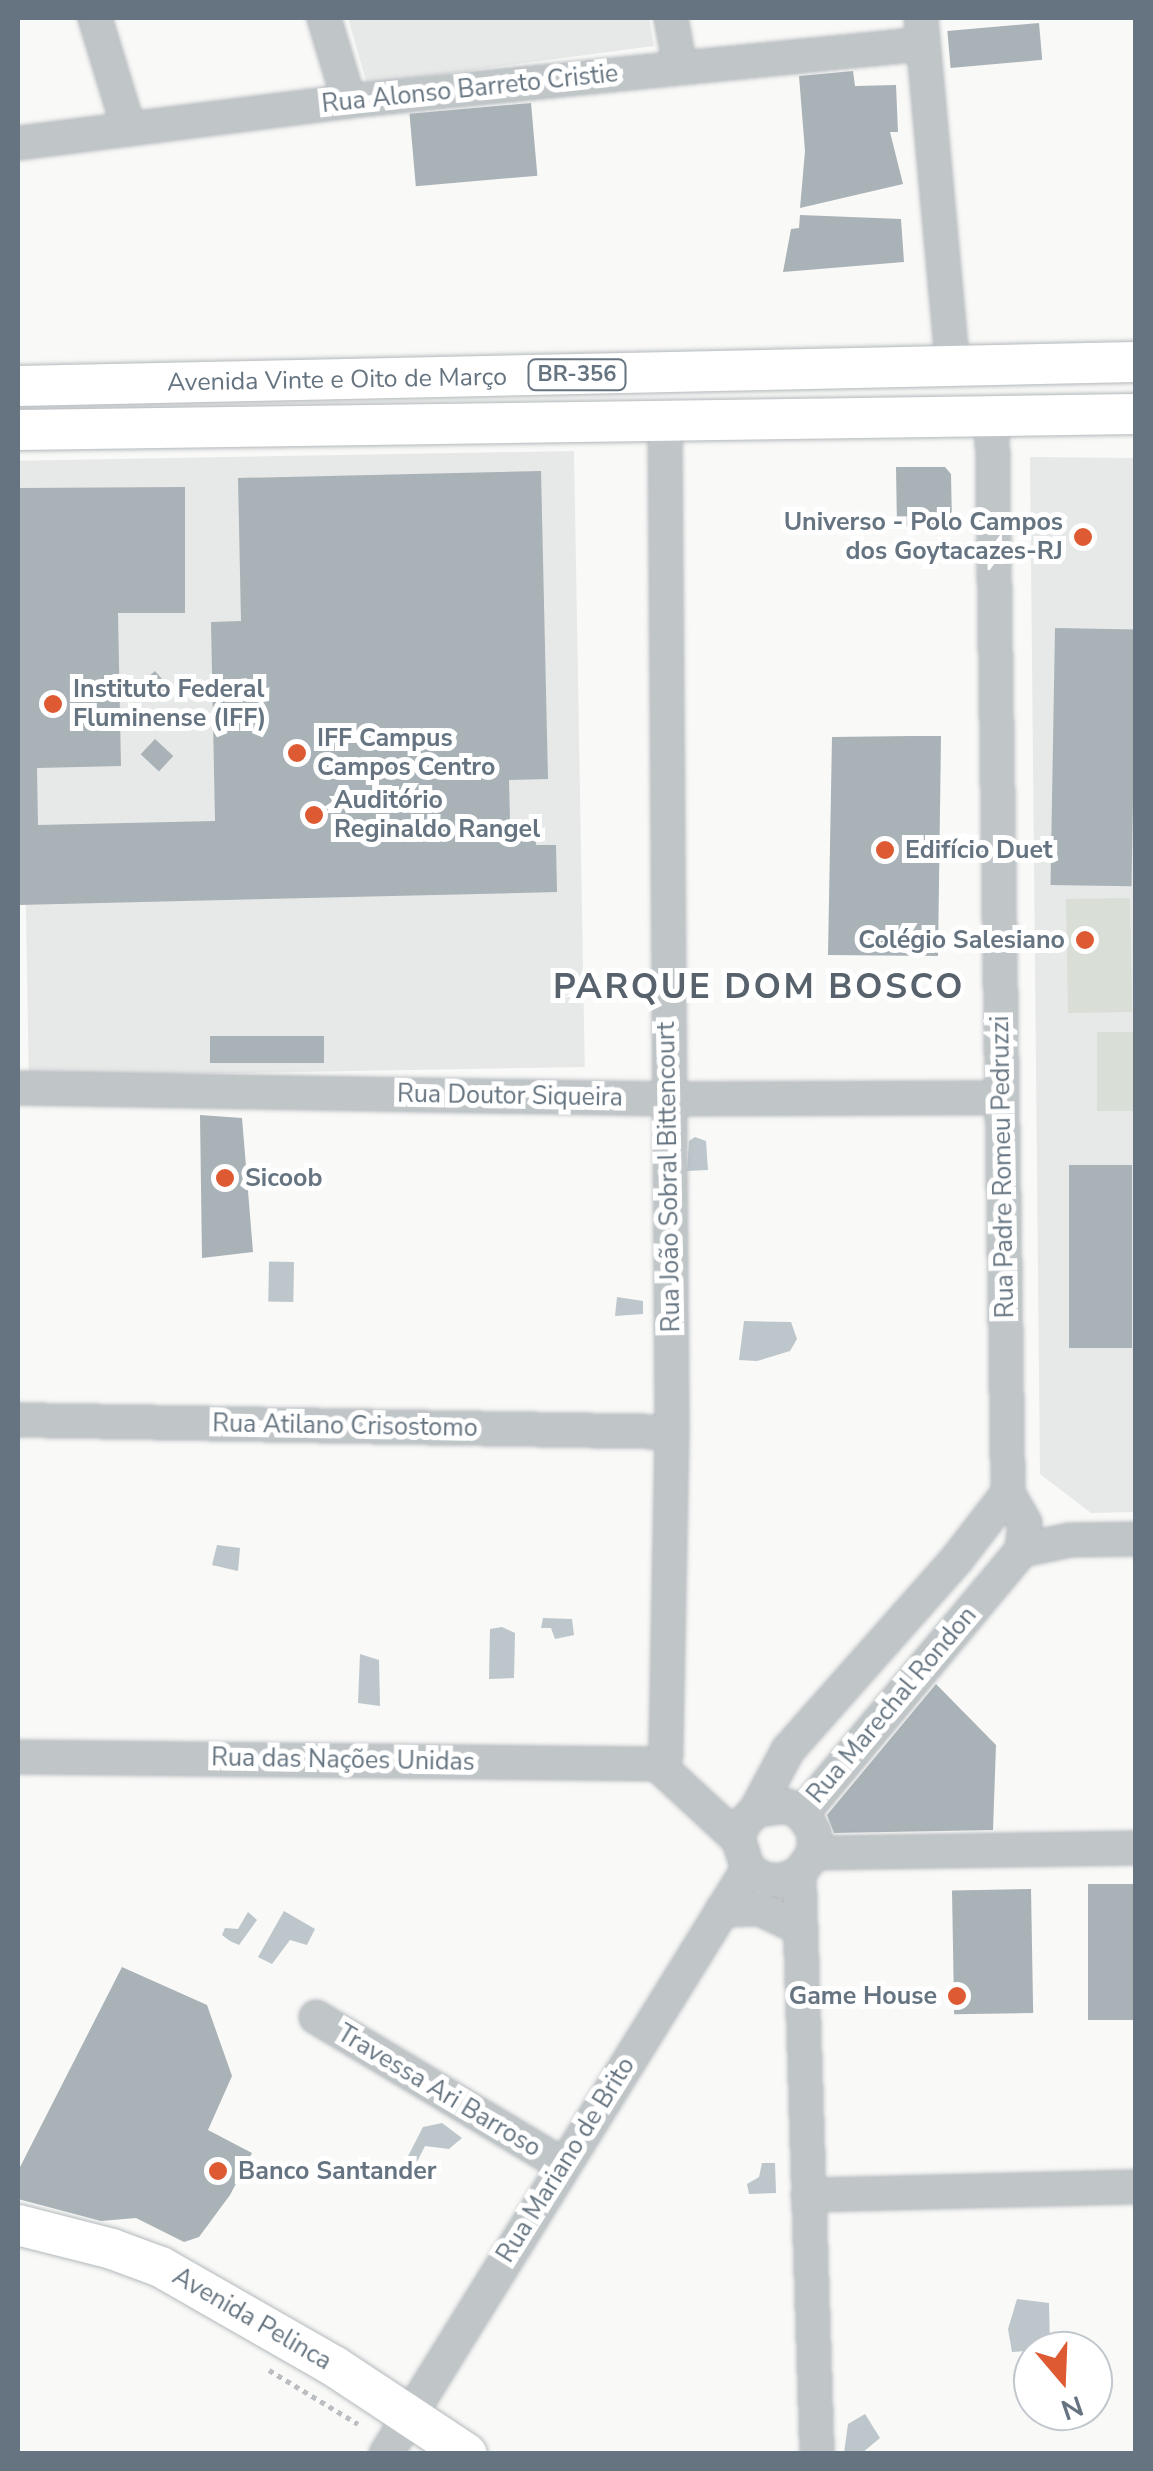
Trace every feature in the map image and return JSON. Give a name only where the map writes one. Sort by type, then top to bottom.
[{"type":"main road","name":"Avenida Vinte e Oito de Março","points":[[18,386],[1136,362]]},
{"type":"main road","points":[[709,418],[725,406],[936,404],[952,395],[953,367]]},
{"type":"main road","points":[[992,415],[994,399],[1008,384],[1136,379]]},
{"type":"main road","name":"Avenida Vinte e Oito de Março","points":[[18,430],[1136,414]]},
{"type":"main road","name":"Avenida Pelinca","points":[[18,2226],[112,2248],[161,2267],[334,2366],[396,2438],[467,2454]]},
{"type":"street","points":[[95,18],[129,129]]},
{"type":"street","points":[[324,18],[349,101]]},
{"type":"street","points":[[671,18],[680,67]]},
{"type":"street","points":[[922,31],[953,367]]},
{"type":"street","name":"Rua Alonso Barreto Cristie","points":[[18,144],[349,101],[680,67],[922,31]]},
{"type":"street","name":"Rua Padre Romeu Pedruzzi","points":[[992,415],[1008,1493]]},
{"type":"street","name":"Rua João Sobral Bittencourt","points":[[661,1760],[672,1432],[665,419]]},
{"type":"street","name":"Rua Doutor Siqueira","points":[[18,1088],[667,1099],[1002,1098]]},
{"type":"street","name":"Rua Atilano Crisostomo","points":[[18,1420],[672,1432]]},
{"type":"street","points":[[1008,1493],[1023,1536],[1136,1539]]},
{"type":"street","points":[[748,1831],[788,1750],[957,1559],[1008,1493]]},
{"type":"street","name":"Rua Marechal Rondon","points":[[817,2454],[800,1928],[806,1864],[814,1832],[802,1814],[1023,1536]]},
{"type":"street","name":"Rua das Nações Unidas","points":[[18,1757],[661,1760]]},
{"type":"street","points":[[661,1760],[703,1788],[748,1831],[763,1879],[782,1881],[806,1864],[1136,1848]]},
{"type":"street","points":[[748,1831],[788,1806],[802,1814]]},
{"type":"street","name":"Rua Mariano de Brito","points":[[396,2438],[722,1910],[748,1831]]},
{"type":"street","points":[[722,1910],[760,1909],[800,1928]]},
{"type":"street","name":"Travessa Ari Barroso","points":[[316,2017],[562,2164]]},
{"type":"street","points":[[808,2195],[1136,2187]]},
{"type":"path","points":[[260,2364],[396,2438]]},
{"type":"shaded area","points":[[348,18],[649,18],[654,46],[367,84]]},
{"type":"shaded area","name":"IFF Campus Campos Centro","points":[[574,451],[585,1067],[29,1077],[18,461]]},
{"type":"shaded area","name":"Colégio Salesiano","points":[[1030,457],[1135,458],[1135,1512],[1091,1513],[1040,1474]]},
{"type":"shaded area","points":[[1130,898],[1132,1012],[1068,1013],[1066,899]]},
{"type":"shaded area","points":[[1097,1032],[1135,1032],[1135,1111],[1097,1111]]},
{"type":"shaded area","points":[[695,1137],[706,1141],[708,1170],[687,1171],[689,1141]]},
{"type":"shaded area","points":[[269,1262],[294,1262],[293,1302],[268,1302]]},
{"type":"shaded area","points":[[617,1297],[643,1301],[643,1314],[615,1316]]},
{"type":"shaded area","points":[[744,1321],[791,1322],[797,1339],[790,1351],[757,1361],[739,1360]]},
{"type":"shaded area","points":[[217,1545],[240,1548],[238,1571],[212,1565]]},
{"type":"shaded area","points":[[543,1618],[572,1619],[574,1635],[555,1639],[551,1628],[541,1628]]},
{"type":"shaded area","points":[[502,1627],[515,1633],[514,1678],[489,1679],[490,1629]]},
{"type":"shaded area","points":[[360,1654],[379,1660],[380,1706],[358,1703]]},
{"type":"shaded area","points":[[284,1911],[315,1929],[307,1945],[290,1940],[272,1964],[258,1957]]},
{"type":"shaded area","points":[[248,1912],[257,1920],[239,1945],[222,1935],[225,1928],[238,1929]]},
{"type":"shaded area","points":[[442,2123],[462,2138],[449,2149],[425,2146],[413,2170],[404,2164],[423,2127]]},
{"type":"shaded area","points":[[762,2163],[775,2163],[776,2193],[749,2194],[747,2184],[759,2177]]},
{"type":"shaded area","points":[[1017,2299],[1049,2303],[1050,2331],[1013,2331],[1012,2352],[1008,2329]]},
{"type":"shaded area","points":[[865,2414],[880,2438],[862,2453],[844,2453],[848,2424]]},
{"type":"building","points":[[1039,23],[1042,60],[951,68],[947,31]]},
{"type":"building","points":[[853,71],[855,86],[896,85],[898,132],[890,132],[903,184],[800,208],[805,151],[799,76]]},
{"type":"building","points":[[531,103],[537,176],[416,186],[409,114]]},
{"type":"building","points":[[800,215],[901,219],[904,262],[783,272],[791,229],[799,228]]},
{"type":"building","points":[[896,467],[945,467],[951,474],[952,526],[897,527]]},
{"type":"building","name":"IFF Campus Campos Centro","points":[[541,471],[548,779],[509,780],[510,820],[535,819],[536,845],[556,845],[557,892],[18,905],[18,488],[185,487],[185,613],[118,613],[121,766],[37,768],[38,825],[215,821],[211,622],[241,621],[238,478]]},
{"type":"building","points":[[1055,628],[1136,629],[1132,886],[1051,885]]},
{"type":"building","points":[[155,671],[168,686],[152,701],[138,685]]},
{"type":"building","name":"Edifício Duet","points":[[941,736],[938,956],[828,955],[832,737]]},
{"type":"building","points":[[155,739],[173,756],[159,771],[141,754]]},
{"type":"building","points":[[210,1036],[324,1036],[324,1063],[210,1063]]},
{"type":"building","name":"Sicoob","points":[[200,1115],[242,1118],[253,1252],[202,1258]]},
{"type":"building","points":[[1069,1165],[1132,1165],[1132,1348],[1069,1348]]},
{"type":"building","points":[[936,1684],[996,1745],[993,1830],[834,1833],[827,1815]]},
{"type":"building","points":[[1088,1884],[1136,1884],[1136,2020],[1088,2020]]},
{"type":"building","points":[[1031,1889],[1033,2013],[954,2014],[952,1890]]},
{"type":"building","points":[[122,1967],[207,2005],[232,2076],[208,2130],[252,2153],[230,2195],[199,2237],[184,2242],[136,2218],[101,2221],[18,2199],[18,2171]]},
{"type":"place","name":"Universo - Polo Campos dos Goytacazes-RJ","points":[[1083,537]]},
{"type":"place","name":"Instituto Federal Fluminense (IFF)","points":[[53,704]]},
{"type":"place","name":"IFF Campus Campos Centro","points":[[297,753]]},
{"type":"place","name":"Auditório Reginaldo Rangel","points":[[314,815]]},
{"type":"place","name":"Edifício Duet","points":[[885,850]]},
{"type":"place","name":"Colégio Salesiano","points":[[1085,940]]},
{"type":"place","name":"Sicoob","points":[[225,1178]]},
{"type":"place","name":"Game House","points":[[957,1996]]},
{"type":"place","name":"Banco Santander","points":[[218,2171]]},
{"type":"district","name":"PARQUE DOM BOSCO","points":[[759,987]]}]
